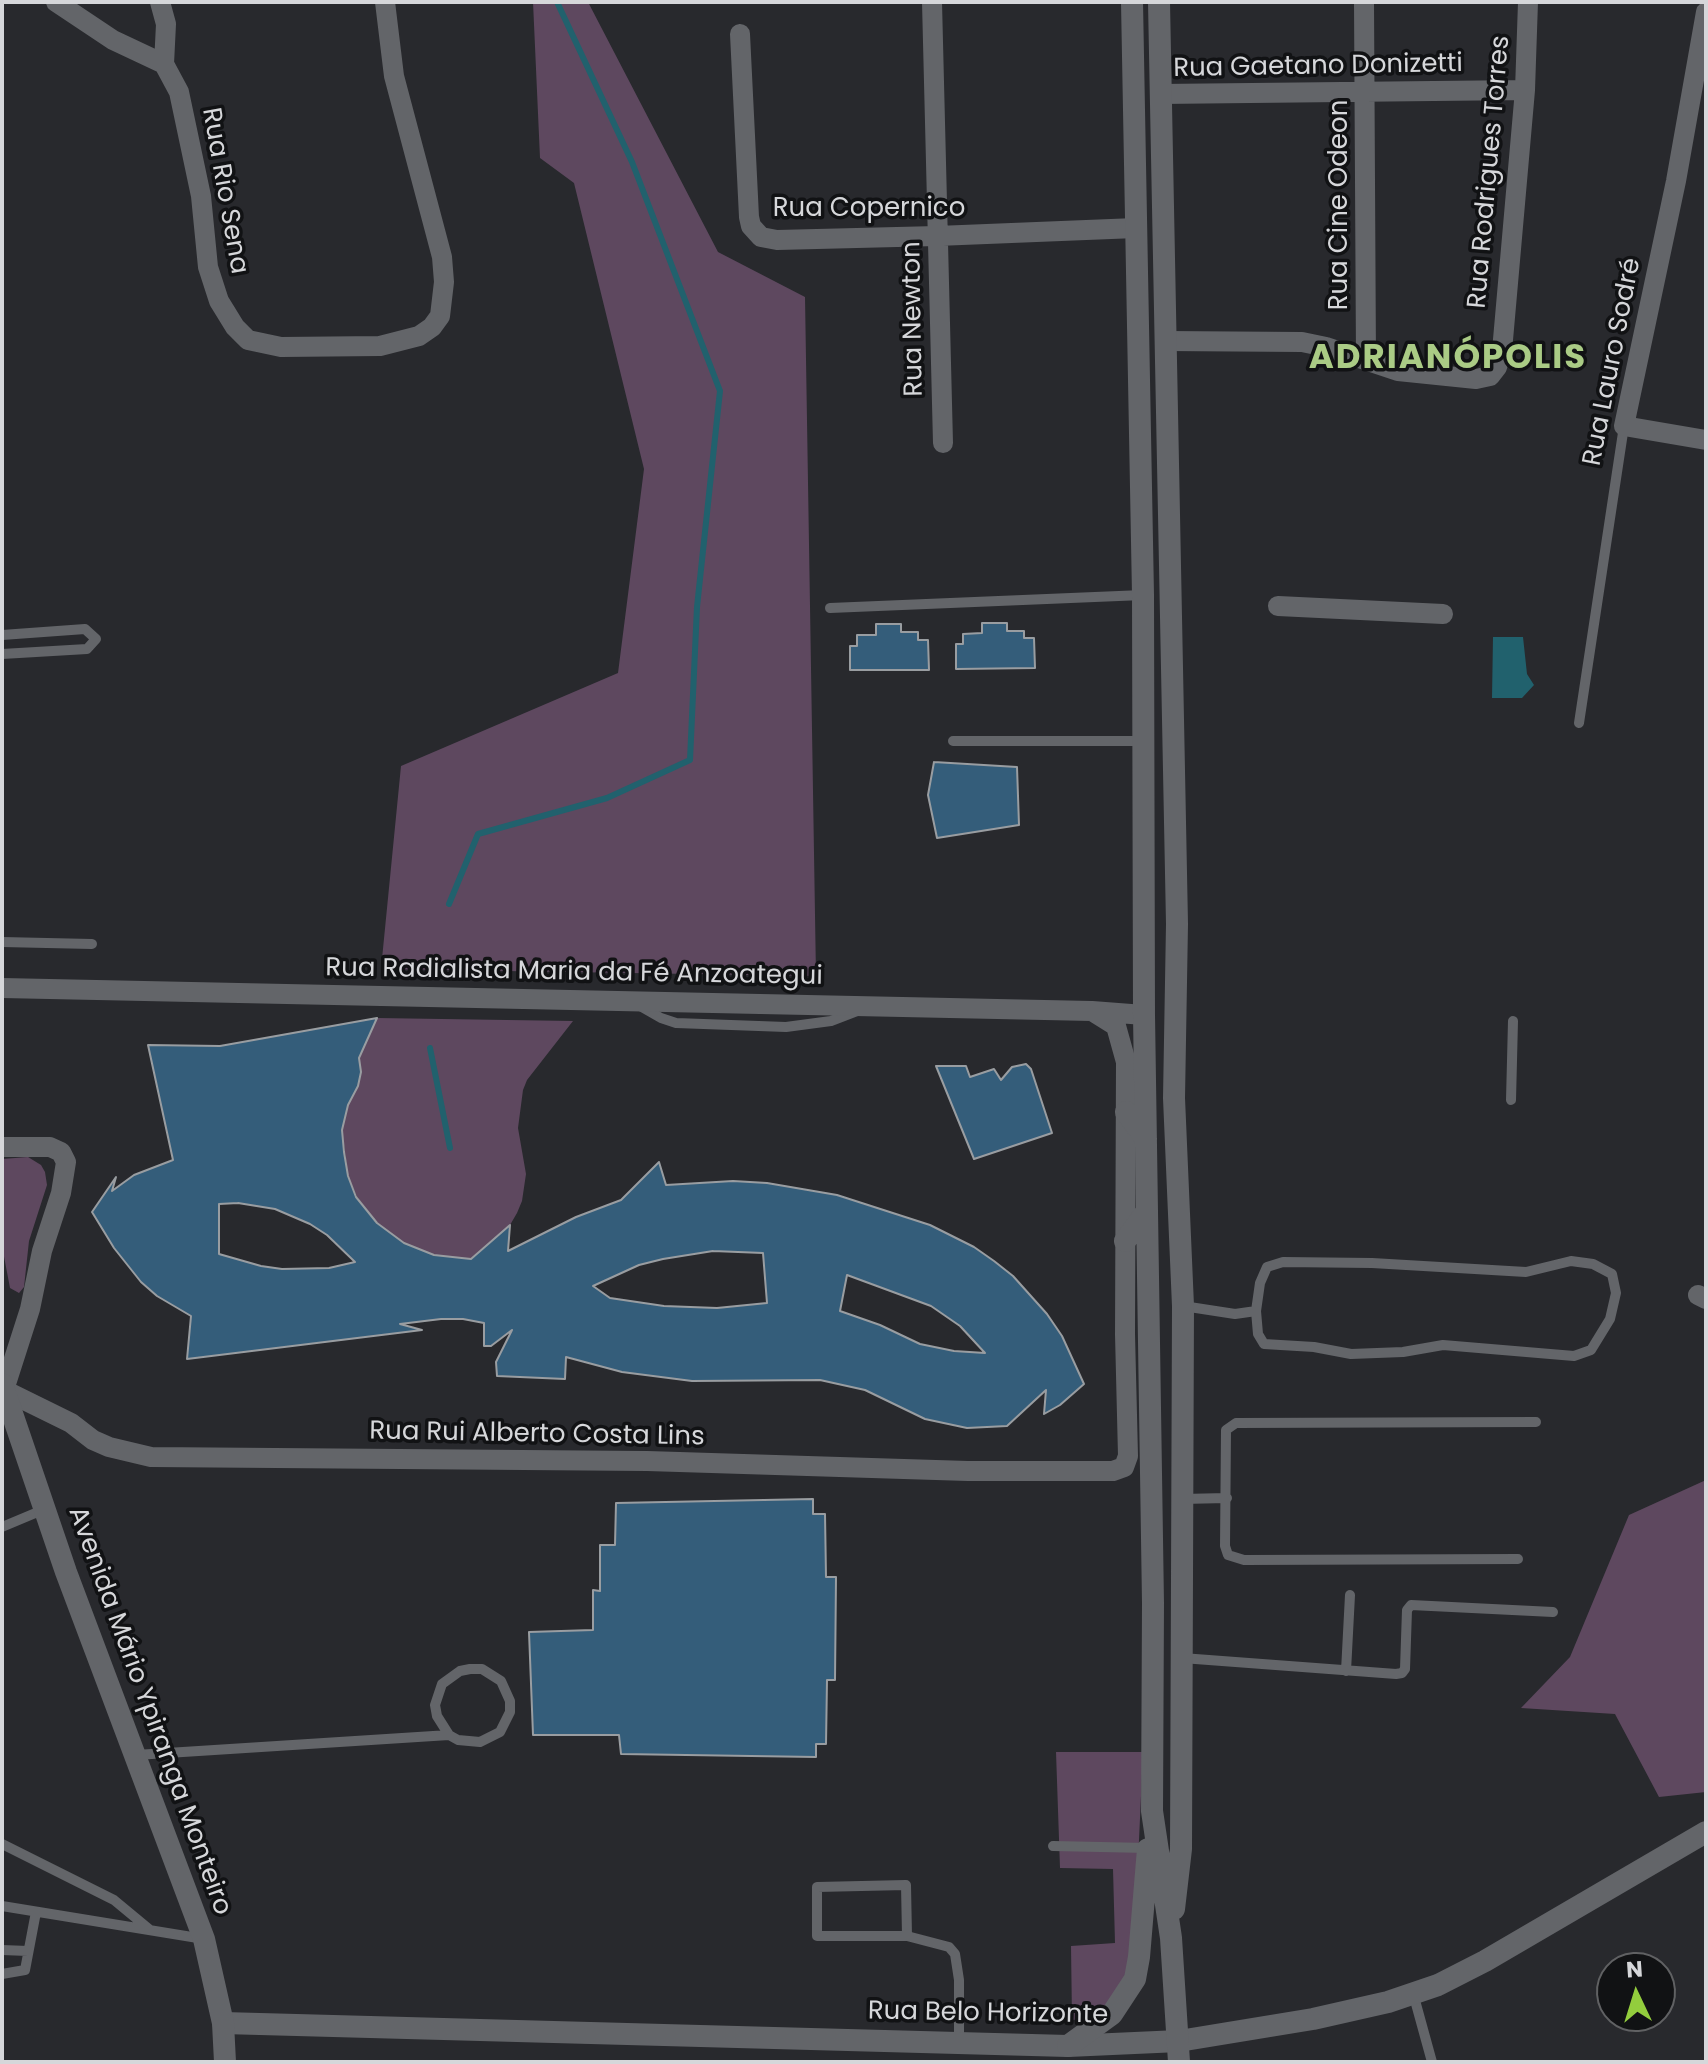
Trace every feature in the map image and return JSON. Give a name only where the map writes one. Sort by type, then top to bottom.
[{"type":"main road","points":[[1068,2046],[1112,2014],[1135,1979],[1152,1811],[1153,1603],[1144,1015],[1143,595],[1132,2]]},
{"type":"main road","points":[[1159,2],[1177,924],[1174,1098],[1183,1306],[1181,1849],[1171,1938]]},
{"type":"main road","points":[[1126,1112],[1146,1139]]},
{"type":"main road","points":[[1125,1241],[1147,1211]]},
{"type":"main road","name":"Avenida Mário Ypiranga Monteiro","points":[[3,1387],[204,1939],[223,2023],[225,2062]]},
{"type":"main road","points":[[1152,1811],[1171,1938],[1179,2052]]},
{"type":"main road","name":"Rua Belo Horizonte","points":[[223,2023],[1068,2046],[1179,2052],[1388,2002],[1438,1985],[1485,1961],[1706,1832]]},
{"type":"street","points":[[56,2],[113,40],[164,64]]},
{"type":"street","name":"Rua Rio Sena","points":[[160,2],[166,24],[164,64],[179,92],[201,196],[208,267],[219,301],[235,327],[248,340],[281,347],[380,346],[419,336],[432,327],[440,316],[444,282],[436,230],[394,76],[385,2]]},
{"type":"street","name":"Rua Newton","points":[[932,2],[943,443]]},
{"type":"street","name":"Rua Cine Odeon","points":[[1364,2],[1366,361]]},
{"type":"street","name":"Rua Rodrigues Torres","points":[[1366,361],[1398,371],[1476,379],[1490,376],[1497,367],[1502,351],[1525,90],[1528,2]]},
{"type":"street","name":"Rua Lauro Sodré","points":[[1624,426],[1676,181],[1706,12]]},
{"type":"street","name":"Rua Copernico","points":[[740,34],[749,217],[756,233],[768,240],[1136,228]]},
{"type":"street","name":"Rua Gaetano Donizetti","points":[[1160,94],[1525,90]]},
{"type":"street","points":[[1166,341],[1302,342],[1366,361]]},
{"type":"street","points":[[1624,426],[1706,440]]},
{"type":"street","points":[[1278,606],[1443,614]]},
{"type":"street","name":"Rua Radialista Maria da Fé Anzoategui","points":[[2,988],[1092,1011],[1144,1015]]},
{"type":"street","points":[[1092,1011],[1116,1026],[1126,1062],[1125,1241]]},
{"type":"street","points":[[2,1147],[50,1147],[61,1152],[66,1162],[63,1185],[42,1251],[30,1309],[3,1387]]},
{"type":"street","name":"Rua Rui Alberto Costa Lins","points":[[3,1387],[71,1423],[93,1440],[151,1457],[647,1461],[1085,1472],[1121,1470],[1128,1460],[1125,1241]]},
{"type":"lane","name":"Rua Lauro Sodré","points":[[1579,723],[1624,426]]},
{"type":"lane","points":[[830,608],[1143,595]]},
{"type":"lane","points":[[2,635],[85,629],[96,639],[87,649],[2,654]]},
{"type":"lane","points":[[953,741],[1143,741]]},
{"type":"lane","points":[[2,942],[92,944]]},
{"type":"lane","points":[[1511,1100],[1513,1021]]},
{"type":"lane","points":[[1571,1261],[1593,1264],[1612,1274],[1616,1293],[1610,1319],[1591,1350],[1574,1356],[1443,1345],[1403,1352],[1351,1354],[1314,1347],[1264,1344],[1258,1334],[1256,1311],[1260,1283],[1267,1267],[1283,1262],[1372,1263],[1526,1272],[1571,1261]]},
{"type":"lane","points":[[1183,1306],[1235,1314],[1256,1311]]},
{"type":"lane","points":[[1518,1559],[1244,1560],[1228,1555],[1225,1546],[1226,1430],[1236,1423],[1536,1422]]},
{"type":"lane","points":[[1182,1499],[1227,1498]]},
{"type":"lane","points":[[2,1527],[45,1509]]},
{"type":"lane","points":[[1346,1671],[1350,1595]]},
{"type":"lane","points":[[1182,1658],[1402,1673],[1405,1669],[1407,1610],[1416,1604],[1553,1612]]},
{"type":"lane","points":[[136,1755],[449,1735],[458,1740],[480,1742],[500,1732],[510,1712],[510,1701],[501,1681],[482,1669],[460,1671],[442,1684],[437,1694],[437,1716],[449,1735]]},
{"type":"lane","points":[[2,1844],[114,1900],[151,1930]]},
{"type":"lane","points":[[1053,1846],[1148,1848]]},
{"type":"lane","points":[[907,1936],[906,1885],[817,1887],[817,1936],[907,1936],[949,1947],[955,1954],[959,1980],[959,2043]]},
{"type":"lane","points":[[2,1906],[204,1939]]},
{"type":"lane","points":[[2,1974],[25,1970],[36,1912]]},
{"type":"lane","points":[[2,1950],[28,1951]]},
{"type":"lane","points":[[1413,1993],[1432,2062]]},
{"type":"shaded area","points":[[533,2],[588,2],[718,252],[805,297],[816,976],[381,969],[401,766],[618,673],[644,469],[574,183],[540,158]]},
{"type":"shaded area","points":[[377,1018],[573,1021],[527,1080],[523,1090],[518,1128],[526,1174],[517,1213],[510,1225],[471,1259],[434,1255],[404,1243],[377,1223],[357,1197],[348,1176],[342,1130],[348,1105],[358,1085],[361,1072],[359,1058]]},
{"type":"shaded area","points":[[28,1157],[41,1165],[47,1185],[29,1241],[24,1287],[19,1293],[10,1288],[2,1246],[2,1159]]},
{"type":"shaded area","points":[[1706,1480],[1706,1792],[1659,1797],[1615,1714],[1521,1708],[1570,1657],[1629,1515]]},
{"type":"shaded area","points":[[1056,1752],[1143,1752],[1133,1972],[1104,2018],[1072,2020],[1071,1946],[1115,1943],[1113,1869],[1060,1868]]},
{"type":"water","points":[[1493,637],[1523,637],[1527,674],[1534,685],[1522,698],[1492,698]]},
{"type":"building","points":[[982,623],[1007,623],[1007,631],[1024,631],[1024,638],[1034,638],[1035,668],[956,669],[956,644],[963,644],[963,634],[982,633]]},
{"type":"building","points":[[876,624],[901,624],[901,632],[918,632],[918,640],[928,640],[929,670],[850,670],[850,646],[857,646],[857,635],[876,635]]},
{"type":"building","points":[[934,762],[1017,767],[1019,825],[937,838],[928,795]]},
{"type":"building","points":[[377,1018],[359,1058],[361,1072],[358,1086],[348,1105],[342,1130],[348,1176],[356,1197],[377,1223],[404,1243],[434,1255],[471,1259],[510,1225],[508,1251],[576,1217],[621,1200],[659,1162],[666,1185],[733,1181],[767,1183],[837,1195],[930,1225],[994,1261],[1013,1276],[1047,1314],[1062,1336],[1084,1384],[1044,1414],[1046,1390],[1007,1426],[967,1428],[925,1419],[865,1390],[820,1380],[692,1381],[622,1372],[566,1357],[565,1379],[497,1376],[496,1362],[512,1330],[491,1346],[484,1346],[484,1323],[463,1319],[400,1324],[422,1330],[187,1359],[191,1316],[157,1296],[141,1282],[114,1248],[92,1212],[116,1177],[112,1191],[134,1175],[173,1160],[148,1045],[220,1046]],"holes":[[[238,1203],[275,1209],[310,1224],[327,1235],[355,1262],[329,1268],[282,1269],[219,1254],[219,1204]],[[713,1251],[763,1253],[767,1303],[717,1308],[664,1306],[610,1298],[593,1286],[639,1265]],[[847,1275],[931,1306],[960,1326],[985,1353],[920,1344],[840,1311]]]},
{"type":"building","points":[[1026,1064],[1031,1069],[1052,1133],[974,1159],[936,1066],[966,1066],[970,1077],[994,1069],[1001,1080],[1012,1067]]},
{"type":"building","points":[[813,1499],[813,1514],[825,1514],[826,1577],[836,1577],[835,1680],[827,1680],[826,1744],[816,1744],[816,1757],[621,1754],[619,1735],[533,1735],[529,1632],[593,1630],[593,1590],[600,1591],[600,1545],[615,1545],[616,1503]]},
{"type":"waterway","points":[[449,904],[478,834],[607,798],[690,760],[697,607],[720,391],[632,162],[557,2]]},
{"type":"waterway","points":[[430,1048],[450,1148]]},
{"type":"district","name":"ADRIANÓPOLIS","points":[[1448,359]]}]
